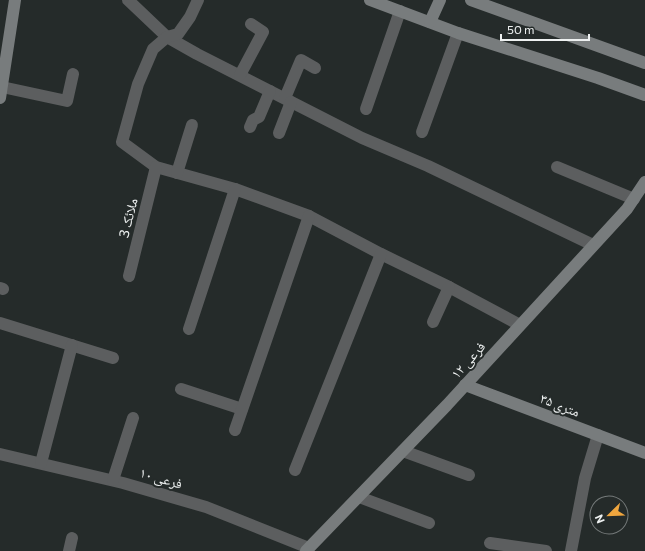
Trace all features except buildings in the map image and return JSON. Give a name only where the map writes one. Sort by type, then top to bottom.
[{"type":"street","points":[[15,0],[1,84],[67,101],[73,74]]},
{"type":"street","points":[[128,0],[167,37],[362,138],[428,166],[593,245]]},
{"type":"street","points":[[198,0],[190,17],[178,34],[167,37],[153,49],[138,84],[122,142],[156,167],[235,189],[309,216],[381,254],[450,287],[520,325]]},
{"type":"street","points":[[370,0],[458,33],[591,75],[645,95]]},
{"type":"street","points":[[430,22],[440,0]]},
{"type":"street","points":[[471,0],[645,63]]},
{"type":"street","points":[[366,109],[400,11]]},
{"type":"street","points":[[240,75],[263,32],[251,24]]},
{"type":"street","points":[[422,132],[458,33]]},
{"type":"street","points":[[279,133],[301,60],[315,68]]},
{"type":"street","points":[[250,128],[253,120],[259,117],[270,91]]},
{"type":"street","points":[[176,173],[192,125]]},
{"type":"street","name":"ملائک 3","points":[[129,276],[156,167]]},
{"type":"street","points":[[557,167],[634,198]]},
{"type":"street","name":"فرعی ۱۲","points":[[307,550],[465,386],[626,209],[645,182]]},
{"type":"street","points":[[188,329],[235,189]]},
{"type":"street","points":[[235,430],[309,216]]},
{"type":"street","points":[[295,470],[381,254]]},
{"type":"street","points":[[433,322],[450,287]]},
{"type":"street","points":[[0,323],[113,358]]},
{"type":"street","points":[[41,463],[72,345]]},
{"type":"street","name":"۳۵ متری","points":[[465,386],[645,453]]},
{"type":"street","points":[[180,389],[242,409]]},
{"type":"street","points":[[113,480],[133,418]]},
{"type":"street","points":[[571,551],[585,478],[598,435]]},
{"type":"street","points":[[403,451],[469,475]]},
{"type":"street","name":"فرعی ۱۰","points":[[0,454],[113,480],[206,507],[307,550]]},
{"type":"street","points":[[359,497],[429,522]]},
{"type":"street","points":[[69,551],[72,538]]},
{"type":"street","points":[[490,543],[546,551]]}]
